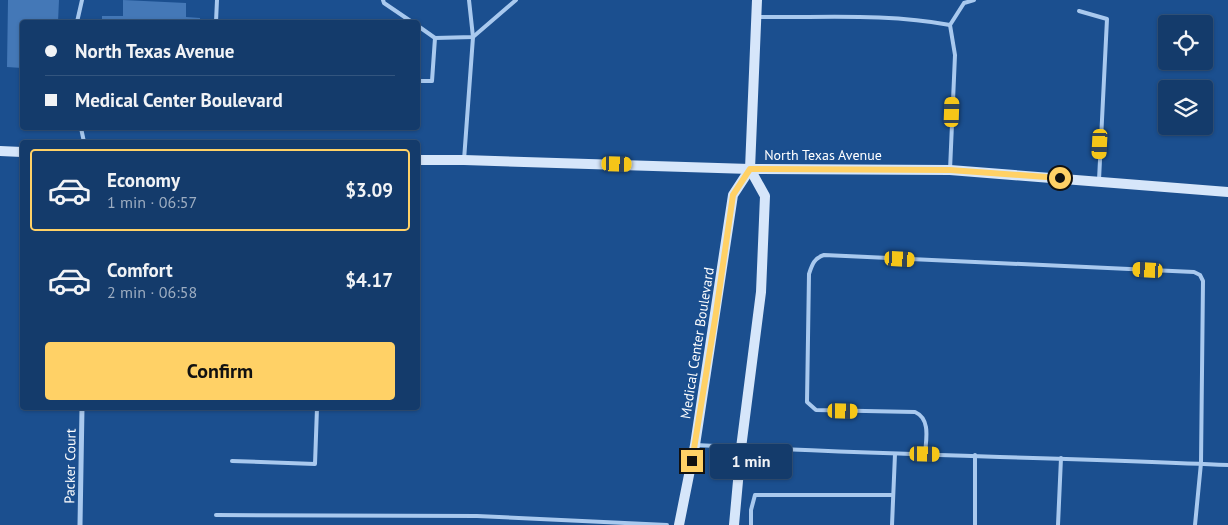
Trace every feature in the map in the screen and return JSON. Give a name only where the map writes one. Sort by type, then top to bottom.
[{"type":"street","points":[[734,525],[741,448],[761,292],[766,196],[750,169],[757,0]]},
{"type":"street","points":[[0,151],[20,152]]},
{"type":"street","name":"North Texas Avenue","points":[[420,160],[750,169],[950,170],[1099,180],[1228,192]]},
{"type":"street","name":"Medical Center Boulevard","points":[[679,525],[695,445],[733,195],[750,169]]},
{"type":"street","name":"Packer Court","points":[[80,525],[82,410]]},
{"type":"lane","points":[[77,20],[82,0]]},
{"type":"lane","points":[[216,20],[217,0]]},
{"type":"lane","points":[[383,0],[384,3],[409,20]]},
{"type":"lane","points":[[464,160],[473,37],[469,0]]},
{"type":"lane","points":[[420,27],[435,38],[473,37],[516,0]]},
{"type":"lane","points":[[950,170],[955,55],[950,25],[964,3],[974,0]]},
{"type":"lane","points":[[1079,11],[1107,19],[1099,180]]},
{"type":"lane","points":[[757,17],[869,16],[920,19],[950,25]]},
{"type":"lane","points":[[420,81],[432,81],[435,38]]},
{"type":"lane","points":[[925,454],[926,427],[924,419],[920,414],[915,412],[825,411],[816,410],[807,402],[809,274],[812,265],[819,257],[834,256],[1186,271],[1200,275],[1203,281],[1201,463],[1195,525]]},
{"type":"lane","points":[[232,462],[315,464],[317,410]]},
{"type":"lane","points":[[695,445],[895,454],[1228,464]]},
{"type":"lane","points":[[892,525],[895,454]]},
{"type":"lane","points":[[975,455],[975,525]]},
{"type":"lane","points":[[1058,525],[1061,458]]},
{"type":"lane","points":[[751,525],[751,510],[755,495],[894,495]]},
{"type":"lane","points":[[216,515],[477,516],[667,525]]},
{"type":"building","points":[[8,0],[59,0],[58,20],[20,20],[20,68],[7,67]]},
{"type":"building","points":[[123,0],[186,3],[186,17],[200,18],[200,20],[102,20],[102,16],[123,16]]},
{"type":"route","points":[[692,461],[733,195],[750,169],[950,170],[1060,178]]}]
